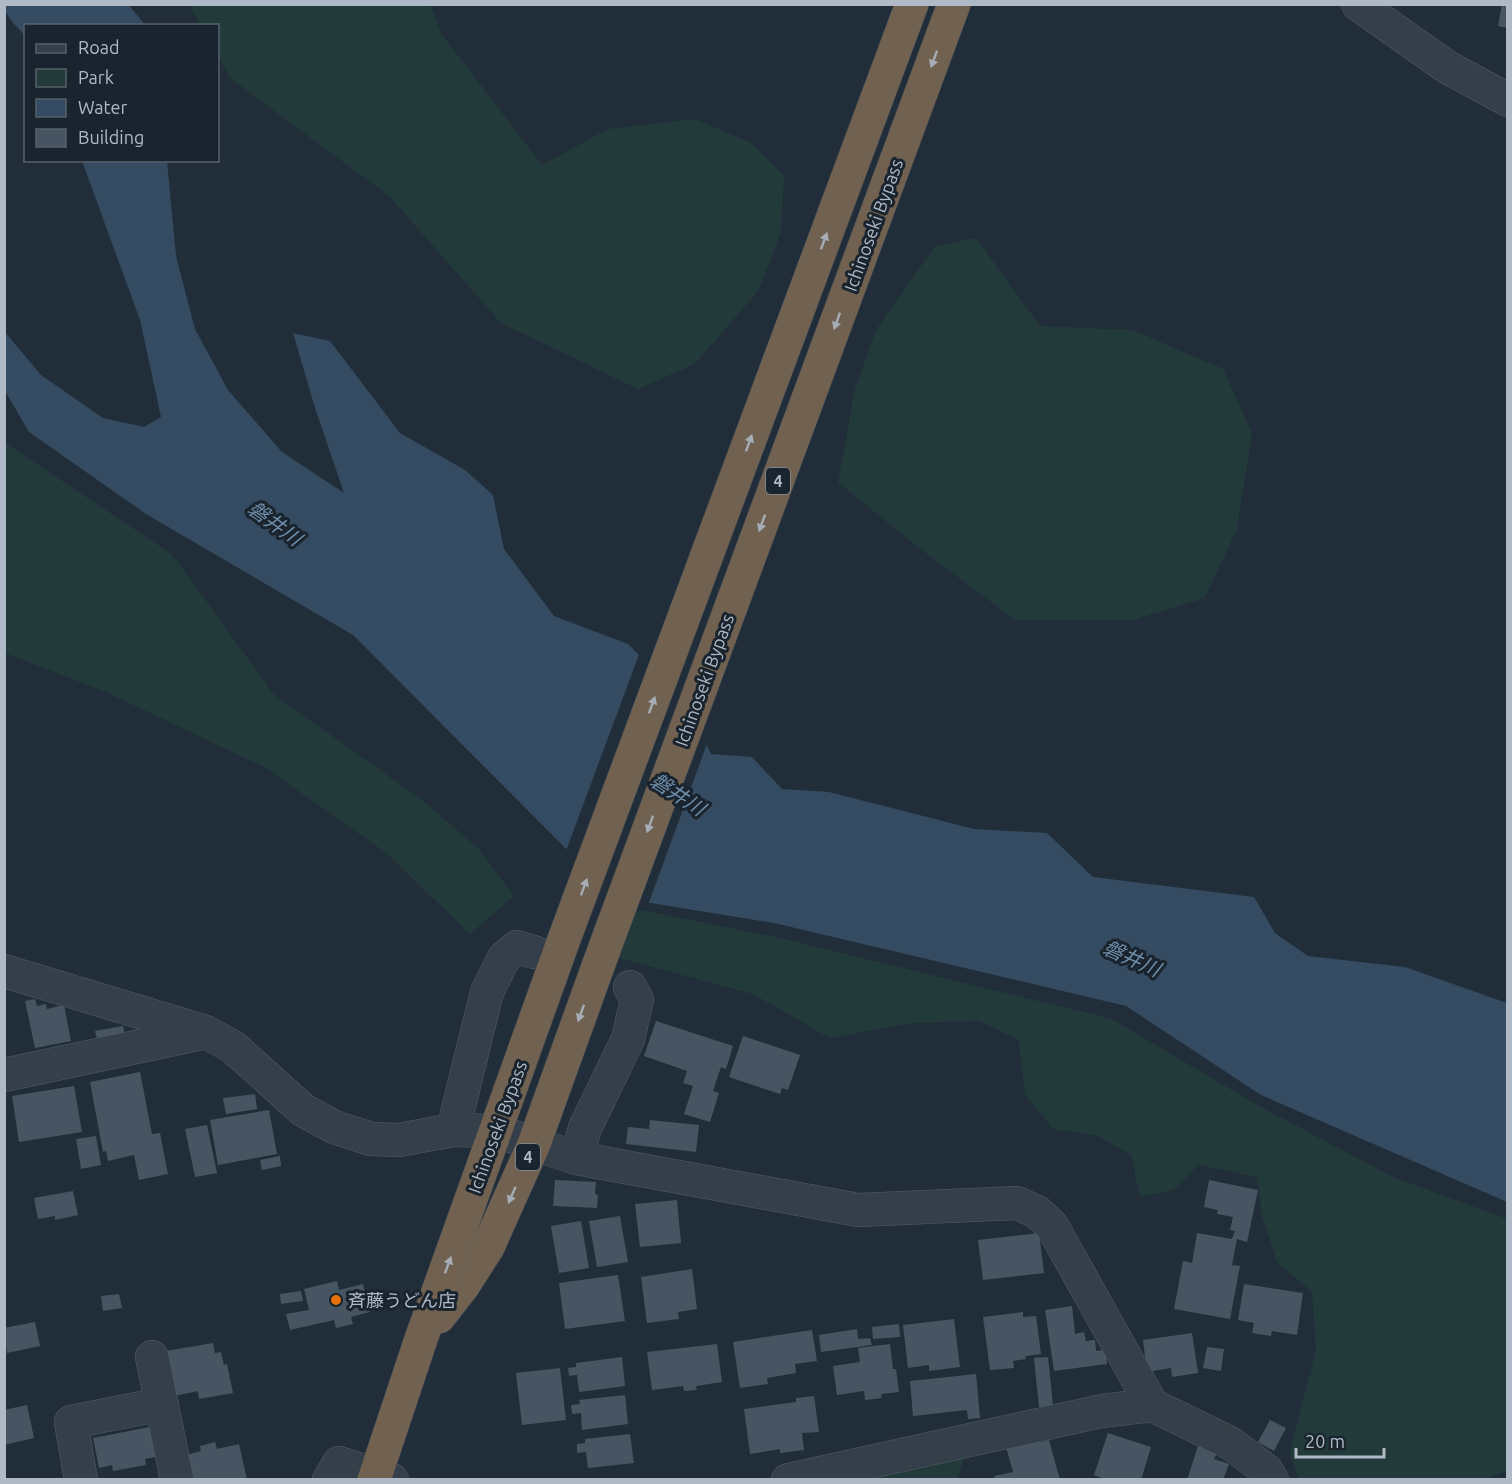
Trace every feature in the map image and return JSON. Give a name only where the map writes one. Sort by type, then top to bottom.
[{"type":"highway","name":"Ichinoseki Bypass","points":[[381,1478],[421,1339],[496,1131],[549,947],[912,4]]},
{"type":"highway","name":"Ichinoseki Bypass","points":[[421,1339],[463,1286],[488,1247],[534,1144],[954,4]]},
{"type":"street","points":[[1358,4],[1447,67],[1508,100]]},
{"type":"street","points":[[453,1130],[487,992],[504,958],[517,947],[549,947]]},
{"type":"street","points":[[4,971],[206,1032],[233,1047],[303,1110],[334,1127],[371,1139],[399,1140],[453,1130],[496,1131],[576,1158],[858,1210],[1017,1203],[1037,1212],[1052,1226],[1152,1405]]},
{"type":"street","points":[[576,1158],[585,1128],[628,1039],[637,1000],[630,987]]},
{"type":"street","points":[[4,1075],[206,1032]]},
{"type":"street","points":[[152,1357],[177,1479]]},
{"type":"street","points":[[81,1479],[71,1422],[162,1404]]},
{"type":"street","points":[[788,1479],[1102,1411],[1152,1405],[1230,1443],[1266,1470],[1272,1479]]},
{"type":"street","points":[[329,1479],[339,1463],[381,1478]]},
{"type":"green space","points":[[189,5],[431,5],[440,32],[542,165],[608,129],[695,119],[751,143],[784,176],[781,232],[759,290],[695,364],[638,389],[501,323],[389,196],[230,78],[219,58],[219,24],[200,24]]},
{"type":"green space","points":[[976,238],[1040,326],[1133,330],[1223,369],[1252,433],[1237,529],[1205,598],[1133,620],[1015,620],[914,544],[838,482],[855,389],[876,330],[935,246]]},
{"type":"green space","points":[[4,442],[173,555],[274,695],[421,799],[479,849],[514,896],[470,934],[385,852],[266,768],[106,692],[5,653]]},
{"type":"green space","points":[[642,910],[780,938],[1112,1019],[1259,1106],[1393,1177],[1507,1219],[1507,1471],[1480,1480],[1299,1479],[1290,1452],[1316,1350],[1312,1292],[1277,1262],[1262,1216],[1257,1177],[1198,1165],[1174,1190],[1140,1197],[1131,1155],[1098,1136],[1053,1129],[1025,1094],[1019,1040],[979,1021],[912,1023],[830,1038],[753,994],[604,954],[612,922]]},
{"type":"green space","points":[[965,1455],[957,1479],[842,1479]]},
{"type":"water","points":[[4,5],[129,5],[144,24],[24,24],[24,35],[9,18]]},
{"type":"water","name":"磐井川","points":[[82,162],[167,162],[176,256],[195,329],[228,390],[282,452],[344,493],[315,408],[293,333],[330,341],[400,433],[465,470],[493,495],[504,549],[554,616],[628,644],[684,700],[711,754],[752,757],[782,789],[829,792],[974,829],[1047,833],[1093,877],[1254,897],[1275,933],[1308,956],[1405,967],[1507,1003],[1507,1202],[1261,1095],[1126,1006],[774,923],[614,897],[353,635],[146,514],[29,432],[5,391],[4,331],[41,375],[103,418],[144,427],[161,417],[140,320]]},
{"type":"pier","points":[[640,652],[687,698],[708,741],[648,905],[612,899],[566,851]]},
{"type":"building","points":[[1502,4],[1508,4],[1508,28],[1498,26]]},
{"type":"building","points":[[35,999],[37,1006],[46,1004],[47,1009],[64,1005],[71,1041],[35,1048],[25,1001]]},
{"type":"building","points":[[656,1021],[733,1046],[726,1069],[721,1067],[713,1091],[719,1093],[710,1122],[684,1114],[693,1086],[683,1083],[687,1071],[644,1056]]},
{"type":"building","points":[[123,1026],[126,1041],[99,1047],[95,1031]]},
{"type":"building","points":[[743,1036],[800,1055],[788,1090],[782,1088],[780,1094],[729,1077]]},
{"type":"building","points":[[140,1072],[152,1134],[160,1133],[168,1174],[139,1180],[134,1155],[108,1161],[106,1151],[103,1152],[90,1082]]},
{"type":"building","points":[[74,1086],[82,1132],[19,1142],[12,1096]]},
{"type":"building","points":[[255,1094],[257,1109],[226,1114],[223,1098]]},
{"type":"building","points":[[269,1110],[277,1154],[218,1165],[210,1120]]},
{"type":"building","points":[[650,1120],[699,1125],[696,1152],[626,1144],[628,1127],[649,1129]]},
{"type":"building","points":[[207,1125],[217,1173],[195,1177],[185,1129]]},
{"type":"building","points":[[96,1136],[101,1165],[81,1169],[76,1139]]},
{"type":"building","points":[[280,1156],[281,1166],[262,1170],[260,1160]]},
{"type":"building","points":[[555,1180],[596,1182],[597,1208],[553,1206]]},
{"type":"building","points":[[1209,1180],[1258,1190],[1247,1242],[1237,1239],[1232,1265],[1240,1266],[1230,1319],[1174,1309],[1183,1261],[1192,1263],[1197,1233],[1232,1239],[1235,1231],[1230,1230],[1233,1217],[1217,1214],[1218,1210],[1204,1207]]},
{"type":"building","points":[[73,1191],[78,1215],[55,1220],[55,1216],[38,1219],[34,1198]]},
{"type":"building","points":[[677,1200],[681,1243],[640,1247],[635,1204]]},
{"type":"building","points":[[620,1216],[628,1262],[597,1267],[589,1221]]},
{"type":"building","points":[[581,1221],[589,1268],[559,1273],[551,1226]]},
{"type":"building","points":[[1039,1233],[1044,1273],[983,1280],[978,1240]]},
{"type":"building","points":[[692,1269],[697,1309],[678,1312],[679,1319],[647,1323],[641,1277]]},
{"type":"building","points":[[618,1275],[625,1321],[565,1329],[559,1283]]},
{"type":"building","name":"斉藤うどん店","points":[[337,1281],[339,1290],[363,1284],[370,1312],[351,1317],[353,1324],[336,1328],[334,1320],[290,1330],[286,1314],[309,1310],[304,1289]]},
{"type":"building","points":[[1244,1284],[1303,1293],[1297,1335],[1272,1331],[1271,1336],[1252,1333],[1254,1323],[1238,1320]]},
{"type":"building","points":[[301,1291],[303,1301],[281,1304],[280,1294]]},
{"type":"building","points":[[119,1294],[122,1308],[103,1311],[101,1296]]},
{"type":"building","points":[[1072,1306],[1075,1334],[1084,1332],[1086,1341],[1095,1340],[1096,1351],[1105,1350],[1107,1364],[1054,1371],[1045,1310]]},
{"type":"building","points":[[1023,1312],[1023,1317],[1036,1316],[1041,1354],[1025,1356],[1026,1359],[1013,1361],[1014,1368],[990,1370],[983,1317]]},
{"type":"building","points":[[954,1319],[960,1367],[929,1371],[929,1365],[908,1368],[903,1325]]},
{"type":"building","points":[[35,1322],[40,1346],[7,1353],[4,1328]]},
{"type":"building","points":[[899,1324],[900,1337],[873,1339],[872,1327]]},
{"type":"building","points":[[857,1329],[858,1339],[870,1338],[872,1345],[821,1352],[819,1335]]},
{"type":"building","points":[[812,1330],[817,1361],[795,1364],[796,1373],[767,1378],[768,1384],[740,1388],[733,1342]]},
{"type":"building","points":[[1192,1333],[1198,1373],[1172,1377],[1171,1368],[1147,1372],[1143,1340]]},
{"type":"building","points":[[213,1343],[215,1353],[221,1352],[224,1365],[227,1364],[233,1393],[199,1399],[198,1391],[174,1396],[166,1351]]},
{"type":"building","points":[[717,1344],[722,1382],[696,1386],[697,1390],[684,1391],[683,1386],[652,1390],[647,1352]]},
{"type":"building","points":[[890,1344],[899,1392],[881,1394],[882,1398],[865,1400],[864,1391],[837,1395],[833,1366],[860,1362],[858,1348]]},
{"type":"building","points":[[1207,1347],[1224,1349],[1221,1371],[1203,1368]]},
{"type":"building","points":[[622,1357],[625,1386],[579,1392],[577,1375],[569,1376],[568,1368],[576,1367],[576,1363]]},
{"type":"building","points":[[1048,1357],[1053,1406],[1039,1407],[1034,1358]]},
{"type":"building","points":[[560,1368],[566,1420],[522,1425],[516,1373]]},
{"type":"building","points":[[976,1374],[980,1418],[968,1419],[967,1410],[913,1416],[910,1381]]},
{"type":"building","points":[[625,1395],[628,1424],[582,1430],[581,1413],[572,1414],[571,1405],[580,1404],[579,1400]]},
{"type":"building","points":[[814,1396],[819,1432],[802,1433],[804,1450],[780,1453],[780,1449],[750,1454],[744,1409],[796,1402],[796,1398]]},
{"type":"building","points":[[27,1405],[34,1438],[4,1445],[4,1410]]},
{"type":"building","points":[[1270,1420],[1286,1428],[1274,1451],[1258,1442]]},
{"type":"building","points":[[150,1427],[155,1457],[145,1459],[146,1465],[113,1471],[112,1465],[99,1468],[93,1438]]},
{"type":"building","points":[[1108,1433],[1151,1447],[1141,1480],[1107,1480],[1094,1475]]},
{"type":"building","points":[[630,1434],[634,1463],[588,1468],[586,1452],[577,1453],[577,1444],[585,1443],[585,1439]]},
{"type":"building","points":[[1039,1437],[1041,1442],[1049,1440],[1060,1480],[995,1480],[994,1476],[1013,1472],[1006,1447]]},
{"type":"building","points":[[215,1442],[217,1449],[239,1444],[247,1480],[191,1480],[186,1455],[201,1451],[200,1446]]},
{"type":"building","points":[[1198,1446],[1217,1453],[1214,1459],[1229,1464],[1223,1480],[1187,1480]]},
{"type":"tunnel","points":[[534,952],[630,987]]},
{"type":"place","name":"斉藤うどん店","points":[[336,1300]]}]
